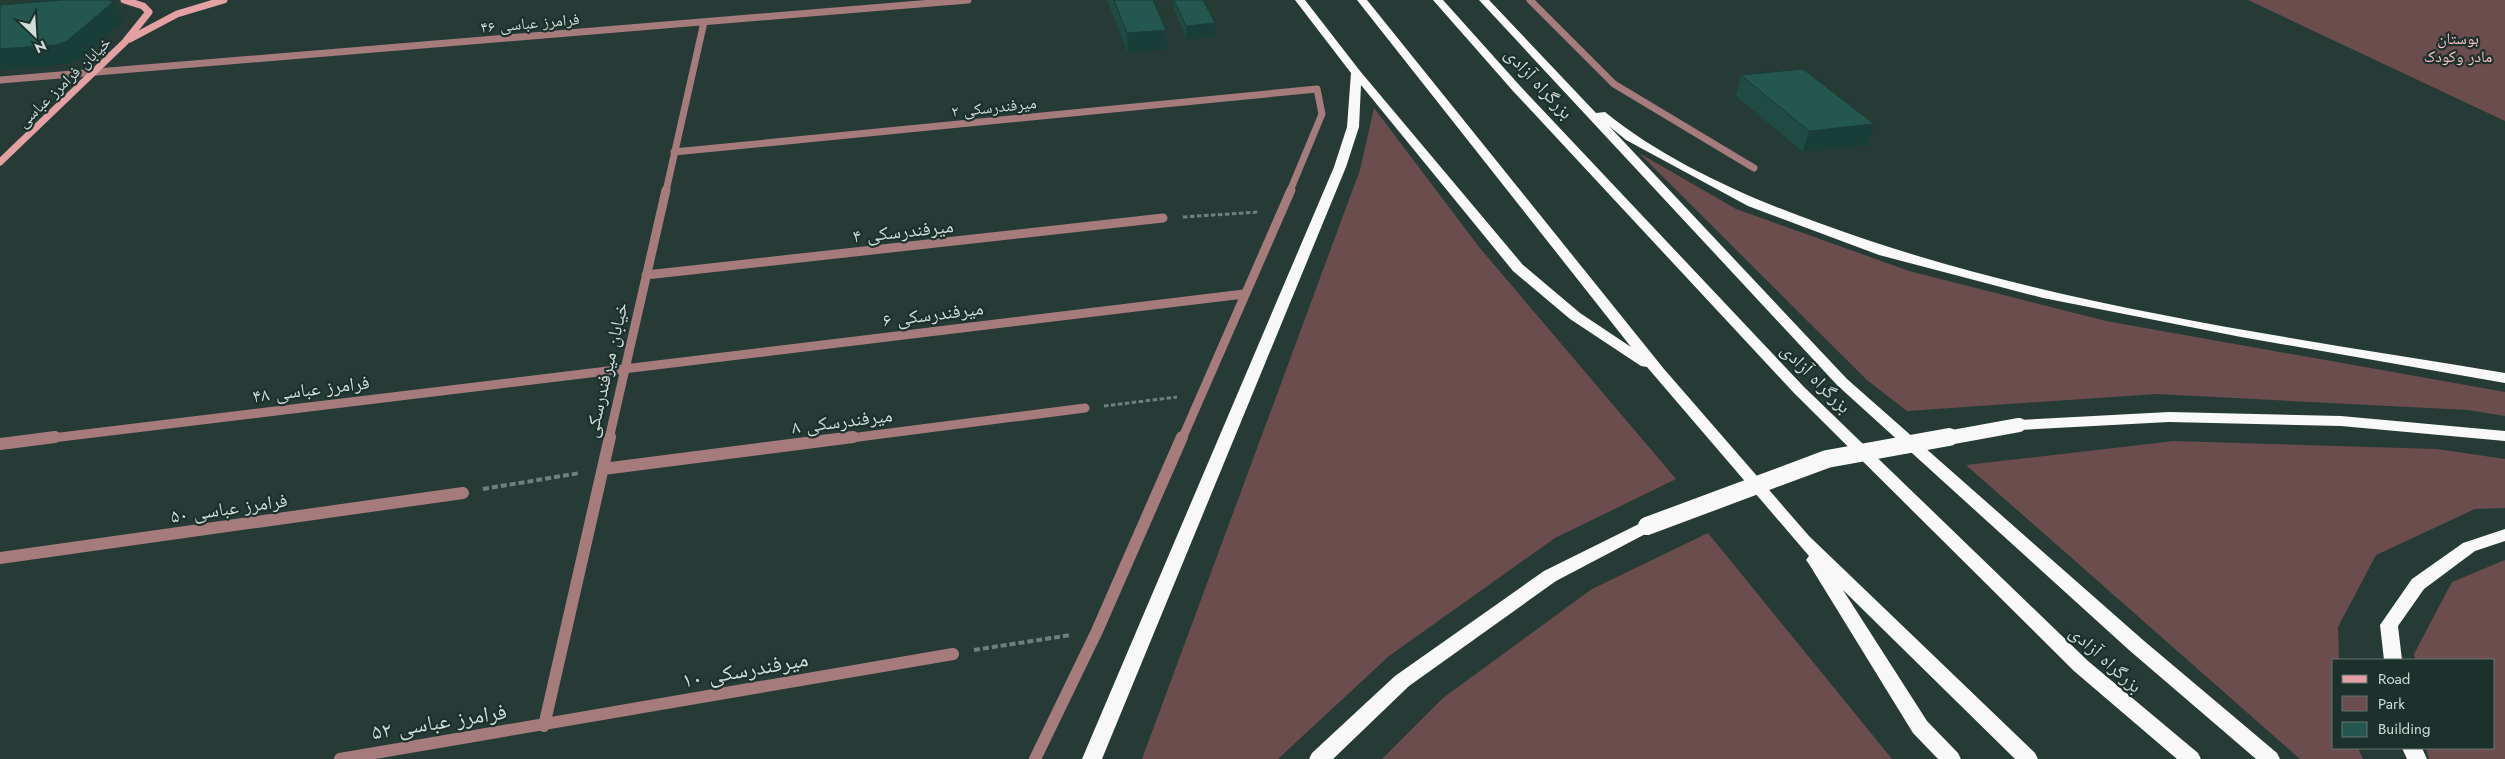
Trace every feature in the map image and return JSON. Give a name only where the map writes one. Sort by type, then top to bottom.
[{"type":"highway","points":[[1300,0],[1356,73],[1518,268],[1575,316],[1659,372]]},
{"type":"highway","points":[[1362,0],[1659,372],[1802,540],[2028,759]]},
{"type":"highway","name":"بزرگراه آزادی","points":[[1438,0],[1517,90],[1799,390],[2081,666],[2191,759]]},
{"type":"highway","points":[[1484,0],[1562,81],[1660,190],[1842,382],[2136,645],[2270,759]]},
{"type":"highway","points":[[1092,759],[1340,167],[1353,127],[1356,73]]},
{"type":"highway","points":[[1562,81],[1630,138],[1752,203],[1884,252],[2043,294],[2241,333],[2505,378]]},
{"type":"highway","points":[[1319,759],[1402,681],[1550,576],[1647,526],[1827,459],[2019,425],[2169,418],[2341,421],[2505,436]]},
{"type":"highway","points":[[2393,659],[2389,625],[2418,584],[2469,547],[2505,535]]},
{"type":"highway","points":[[1802,540],[1920,727],[1951,759]]},
{"type":"street","points":[[124,0],[143,6],[149,12],[125,42]]},
{"type":"street","points":[[125,42],[177,14],[224,0]]},
{"type":"street","name":"فرامرز عباسی ۴۶","points":[[0,80],[968,0]]},
{"type":"street","points":[[1530,0],[1614,84],[1754,168]]},
{"type":"street","name":"خیابان میرفندرسکی","points":[[544,726],[704,22]]},
{"type":"street","name":"خیابان فرامرز عباسی","points":[[0,162],[125,42]]},
{"type":"street","name":"میرفندرسکی ۲","points":[[674,152],[1317,89],[1322,114],[1282,211]]},
{"type":"street","points":[[1034,759],[1097,631],[1282,211]]},
{"type":"street","name":"میرفندرسکی ۴","points":[[646,275],[1163,218]]},
{"type":"street","name":"میرفندرسکی ۶","points":[[626,368],[1244,294]]},
{"type":"street","name":"فرامرز عباسی ۴۸","points":[[0,444],[626,368]]},
{"type":"street","name":"میرفندرسکی ۸","points":[[603,469],[1085,408]]},
{"type":"street","name":"فرامرز عباسی ۵۰","points":[[0,558],[463,493]]},
{"type":"street","name":"میرفندرسکی ۱۰","points":[[544,726],[953,654]]},
{"type":"street","name":"فرامرز عباسی ۵۲","points":[[340,759],[544,726]]},
{"type":"path","points":[[1163,218],[1282,211]]},
{"type":"path","points":[[1085,408],[1203,394]]},
{"type":"path","points":[[463,493],[603,469]]},
{"type":"path","points":[[953,654],[1097,631]]},
{"type":"green space","name":"بوستان مادر وکودک","points":[[2248,0],[2505,0],[2505,121]]},
{"type":"green space","points":[[1374,108],[1479,247],[1676,479],[1555,538],[1389,656],[1278,759],[1142,759],[1360,170]]},
{"type":"green space","points":[[1639,153],[1736,209],[1909,271],[2106,321],[2505,392],[2505,416],[2468,410],[2156,394],[1907,411],[1867,380]]},
{"type":"green space","points":[[2174,441],[2437,449],[2505,459],[2505,508],[2475,509],[2376,555],[2338,627],[2339,659],[2332,659],[2332,749],[2358,749],[2363,759],[2300,759],[1966,465]]},
{"type":"green space","points":[[1708,533],[1892,759],[1382,759],[1443,698],[1592,589]]},
{"type":"green space","points":[[2505,560],[2505,759],[2429,759],[2426,749],[2495,749],[2495,659],[2415,659],[2414,654],[2452,582]]},
{"type":"building","points":[[62,0],[109,0],[113,2],[67,41],[56,45],[0,49],[0,5]]},
{"type":"building","points":[[1114,0],[1153,0],[1166,30],[1127,33]]},
{"type":"building","points":[[1174,0],[1203,0],[1215,23],[1186,26]]},
{"type":"building","points":[[1803,69],[1874,124],[1809,131],[1741,75]]}]
